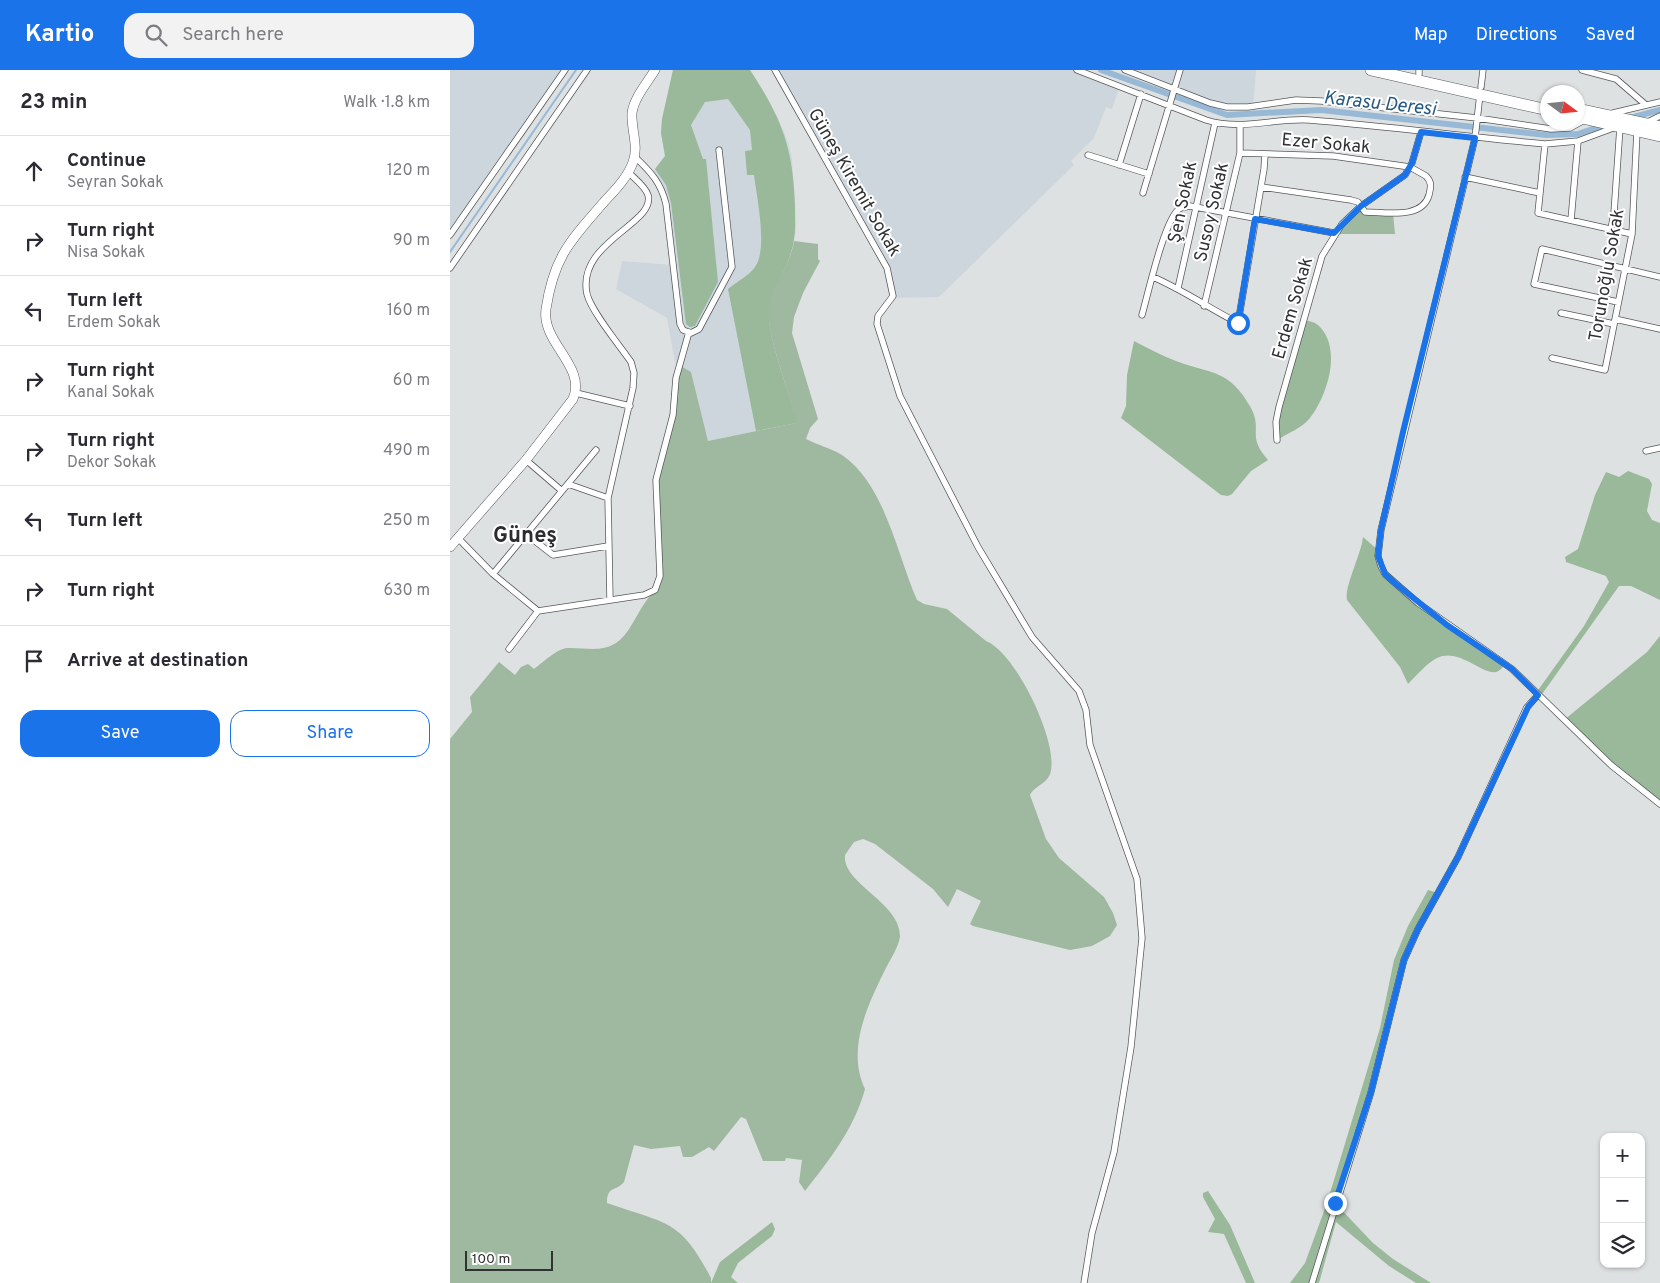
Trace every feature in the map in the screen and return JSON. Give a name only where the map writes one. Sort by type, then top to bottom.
[{"type":"highway","points":[[1371,70],[1540,101]]},
{"type":"highway","points":[[1401,70],[1419,72],[1540,108]]},
{"type":"highway","points":[[1585,112],[1619,127],[1660,127]]},
{"type":"highway","points":[[1585,118],[1602,119],[1641,127],[1660,136]]},
{"type":"street","points":[[450,235],[565,70]]},
{"type":"street","points":[[450,268],[586,70]]},
{"type":"street","points":[[450,547],[526,460],[567,409],[576,393],[575,378],[547,328],[546,308],[561,254],[628,172],[635,157],[632,111],[655,70]]},
{"type":"street","name":"Güneş Kiremit Sokak","points":[[775,70],[887,268],[893,296],[878,316],[877,324],[900,396],[978,547],[1023,623],[1053,663],[1079,691],[1086,710],[1090,745],[1137,879],[1142,938],[1131,1047],[1114,1152],[1092,1233],[1084,1283]]},
{"type":"street","points":[[1077,70],[1214,122],[1240,125],[1306,120],[1545,144],[1578,141],[1619,127],[1614,214],[1611,229]]},
{"type":"street","points":[[1125,70],[1228,107],[1253,107],[1296,100],[1321,101],[1540,127]]},
{"type":"street","points":[[1143,193],[1180,70]]},
{"type":"street","points":[[1483,70],[1475,138],[1403,432],[1381,530],[1378,556],[1385,574],[1396,584],[1447,625],[1512,669],[1611,765],[1660,804]]},
{"type":"street","points":[[1582,70],[1601,72],[1616,79],[1646,106]]},
{"type":"street","points":[[1119,165],[1141,94]]},
{"type":"street","points":[[1602,119],[1660,102]]},
{"type":"street","points":[[1641,127],[1660,116]]},
{"type":"street","name":"Şen Sokak","points":[[1178,288],[1214,122]]},
{"type":"street","name":"Susoy Sokak","points":[[1204,306],[1240,153],[1240,125]]},
{"type":"street","name":"Torunoğlu Sokak","points":[[1552,358],[1605,370],[1632,234],[1641,127]]},
{"type":"street","name":"Erdem Sokak","points":[[1278,440],[1277,417],[1314,279],[1322,256],[1334,233],[1361,206],[1400,179],[1410,167],[1421,132]]},
{"type":"street","points":[[1570,220],[1578,141]]},
{"type":"street","points":[[1545,144],[1538,213],[1632,234]]},
{"type":"street","points":[[635,157],[655,176],[662,187],[666,204],[680,324],[683,330],[689,332],[699,329],[732,267],[719,150]]},
{"type":"street","name":"Ezer Sokak","points":[[1240,153],[1311,154],[1410,167]]},
{"type":"street","points":[[1153,277],[1178,288],[1204,306],[1238,323],[1265,154]]},
{"type":"street","points":[[1088,156],[1149,174]]},
{"type":"street","points":[[1261,187],[1351,200],[1358,202],[1365,212],[1414,211],[1422,208],[1427,201],[1430,183],[1426,176],[1410,167]]},
{"type":"street","points":[[610,600],[608,498],[614,462],[630,406],[634,368],[593,306],[587,287],[588,273],[595,258],[611,239],[637,220],[647,207],[649,198],[645,189],[628,172]]},
{"type":"street","points":[[1466,177],[1540,193]]},
{"type":"street","points":[[1142,315],[1164,239],[1175,214],[1182,208],[1196,207],[1225,215],[1334,233]]},
{"type":"street","points":[[1618,302],[1534,284],[1542,250],[1660,277]]},
{"type":"street","points":[[1561,313],[1660,329]]},
{"type":"street","points":[[509,649],[538,611],[650,594],[659,583],[656,480],[673,415],[677,371],[689,332]]},
{"type":"street","points":[[576,393],[630,406]]},
{"type":"street","points":[[1646,451],[1660,448]]},
{"type":"street","points":[[493,574],[596,450]]},
{"type":"street","points":[[526,460],[562,492]]},
{"type":"street","points":[[568,484],[608,498]]},
{"type":"street","points":[[526,534],[553,556],[608,546]]},
{"type":"street","points":[[458,538],[493,574],[538,611]]},
{"type":"street","points":[[1312,1283],[1371,1092],[1404,960],[1418,929],[1458,857],[1528,707],[1538,695]]},
{"type":"shaded area","points":[[450,70],[565,70],[450,235]]},
{"type":"shaded area","points":[[673,70],[750,70],[778,118],[788,142],[792,159],[796,232],[787,264],[771,301],[772,335],[797,423],[708,441],[691,372],[675,363],[667,318],[616,289],[622,261],[673,265],[666,204],[652,173],[665,156],[661,133],[662,119]]},
{"type":"shaded area","points":[[775,70],[1077,70],[1120,86],[1112,109],[1106,107],[1094,138],[1071,161],[1074,165],[939,297],[892,298],[887,268]]},
{"type":"shaded area","points":[[1125,70],[1256,70],[1253,107],[1228,107]]},
{"type":"green space","points":[[673,70],[750,70],[770,103],[783,133],[788,149],[794,184],[795,235],[791,254],[770,304],[769,313],[772,338],[797,423],[756,431],[728,289],[746,276],[755,267],[759,259],[761,236],[759,209],[754,175],[747,175],[745,151],[752,150],[750,130],[728,99],[705,102],[691,125],[703,159],[706,159],[718,282],[695,326],[690,327],[686,324],[671,203],[666,185],[655,169],[665,156],[661,133],[662,119]]},
{"type":"green space","points":[[1361,206],[1365,212],[1393,213],[1395,234],[1334,234]]},
{"type":"green space","points":[[794,241],[818,244],[818,259],[820,261],[803,293],[794,317],[792,333],[818,419],[810,428],[806,439],[842,455],[857,468],[869,484],[888,522],[917,600],[924,604],[947,609],[997,648],[1021,678],[1041,718],[1051,756],[1050,775],[1030,795],[1046,839],[1059,858],[1104,897],[1117,925],[1110,936],[1092,946],[1070,950],[973,926],[970,924],[981,901],[957,889],[948,907],[933,889],[875,844],[863,839],[854,842],[845,855],[847,865],[852,875],[891,914],[898,925],[900,937],[896,949],[872,996],[862,1027],[858,1058],[860,1074],[865,1089],[860,1104],[840,1143],[805,1191],[799,1182],[802,1160],[786,1158],[785,1161],[763,1161],[746,1119],[741,1117],[714,1151],[709,1147],[692,1157],[683,1157],[680,1146],[651,1149],[634,1145],[624,1182],[610,1191],[607,1197],[607,1203],[658,1220],[680,1233],[700,1258],[711,1278],[711,1283],[450,1283],[450,739],[472,712],[470,697],[499,662],[515,675],[521,667],[528,664],[534,669],[563,649],[598,649],[610,646],[627,632],[646,601],[658,588],[655,486],[672,423],[679,365],[691,372],[708,441],[796,423],[771,335],[769,321],[771,301],[789,259]]},
{"type":"green space","points":[[1303,320],[1316,324],[1327,337],[1331,360],[1330,373],[1322,398],[1307,422],[1277,440],[1276,427]]},
{"type":"green space","points":[[1134,341],[1171,359],[1220,375],[1235,386],[1243,395],[1251,408],[1256,422],[1258,445],[1268,460],[1251,471],[1232,494],[1228,496],[1221,495],[1121,418],[1126,406],[1127,375]]},
{"type":"green space","points":[[1628,471],[1649,479],[1652,484],[1647,511],[1652,520],[1660,523],[1660,600],[1631,586],[1619,586],[1540,697],[1536,693],[1584,626],[1609,582],[1606,576],[1566,562],[1565,557],[1578,549],[1595,495],[1606,472],[1619,477]]},
{"type":"green space","points":[[1363,537],[1379,551],[1381,566],[1396,584],[1505,664],[1501,669],[1491,672],[1461,658],[1445,656],[1429,663],[1408,684],[1400,667],[1347,600],[1348,587]]},
{"type":"green space","points":[[1660,636],[1660,804],[1611,765],[1564,720],[1647,652]]},
{"type":"green space","points":[[1428,890],[1438,893],[1410,946],[1335,1203],[1373,1243],[1393,1259],[1431,1283],[1416,1283],[1389,1266],[1336,1222],[1319,1283],[1290,1283],[1305,1263],[1327,1203],[1380,1028],[1394,960],[1408,926]]},
{"type":"green space","points":[[1208,1191],[1230,1225],[1255,1283],[1246,1283],[1224,1234],[1208,1232],[1215,1219],[1203,1197],[1203,1193]]},
{"type":"green space","points":[[772,1222],[775,1229],[772,1236],[738,1263],[731,1277],[738,1283],[711,1283],[720,1262]]},
{"type":"waterway","points":[[450,252],[576,70]]},
{"type":"waterway","name":"Karasu Deresi","points":[[1101,70],[1227,115],[1321,110],[1546,135],[1578,134],[1604,125]]},
{"type":"waterway","name":"Karasu Deresi","points":[[1630,118],[1660,110]]},
{"type":"district","name":"Güneş","points":[[525,534]]},
{"type":"route","points":[[1238,323],[1255,219],[1334,233],[1361,206],[1393,186],[1405,175],[1412,163],[1421,132],[1475,138],[1403,432],[1381,530],[1378,556],[1385,574],[1396,584],[1447,625],[1512,669],[1538,695],[1528,707],[1458,857],[1418,929],[1404,960],[1394,1007],[1371,1092],[1335,1203]]}]
